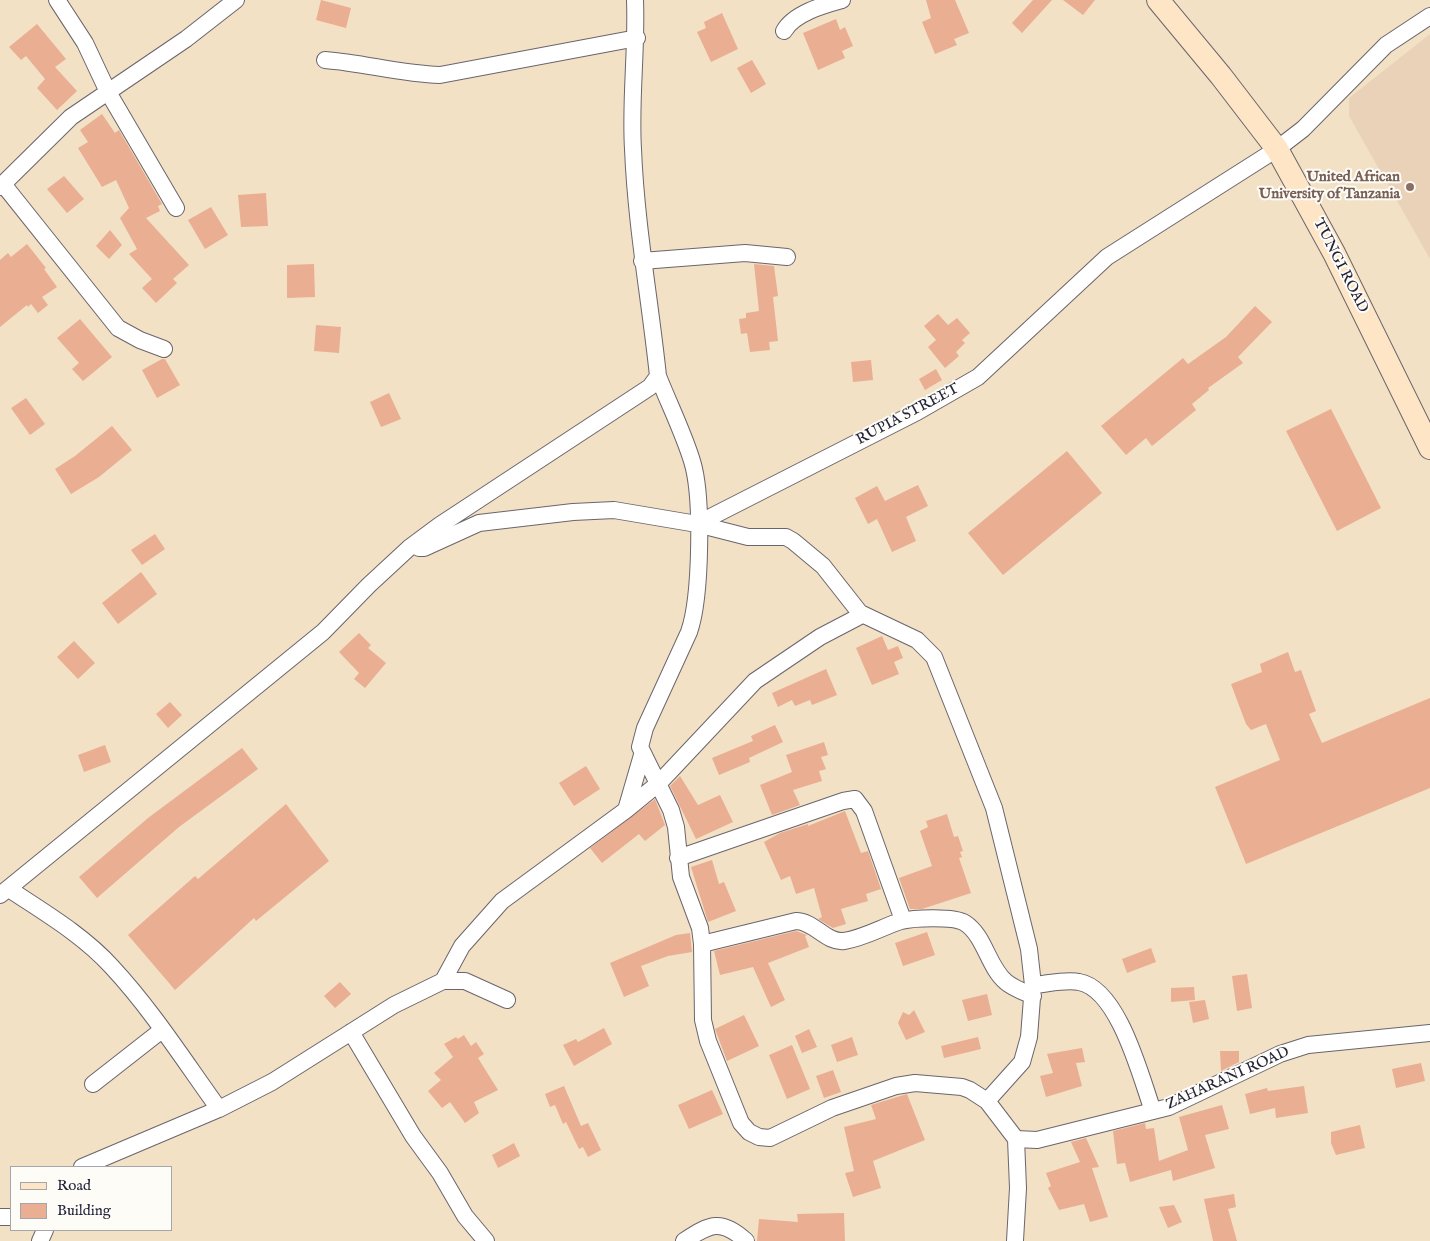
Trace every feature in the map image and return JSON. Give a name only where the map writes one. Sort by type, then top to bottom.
[{"type":"main road","name":"TUNGI ROAD","points":[[1158,0],[1221,76],[1277,149],[1334,253],[1430,448]]},
{"type":"street","points":[[57,0],[85,43],[108,92],[176,208]]},
{"type":"street","points":[[164,350],[118,328],[1,185],[71,117],[186,39],[236,0]]},
{"type":"street","points":[[635,0],[637,38],[633,147],[642,260],[649,290],[658,376],[693,463],[697,489],[698,524],[698,583],[694,619],[642,736],[640,747],[642,755],[659,783],[675,820],[681,877],[700,928],[702,944],[701,1002],[706,1034],[737,1115],[748,1132],[758,1137],[770,1138],[832,1108],[905,1084],[962,1087],[988,1101],[1016,1139],[1018,1188],[1015,1241]]},
{"type":"street","points":[[784,31],[788,24],[803,15],[842,0]]},
{"type":"street","name":"RUPIA STREET","points":[[698,524],[917,412],[978,377],[1107,257],[1277,149],[1303,129],[1386,44],[1430,16]]},
{"type":"street","points":[[325,60],[349,62],[418,74],[440,75],[637,38]]},
{"type":"street","points":[[642,260],[745,253],[787,257]]},
{"type":"street","points":[[219,1109],[162,1030],[112,966],[68,928],[5,892],[323,632],[363,590],[409,548],[440,525],[650,387],[658,376]]},
{"type":"street","points":[[409,548],[424,548],[479,523],[573,512],[614,510],[698,524],[748,537],[786,537],[823,566],[862,615],[917,640],[934,657],[994,808],[1029,949],[1033,990],[1029,1037],[1022,1062],[988,1101]]},
{"type":"street","points":[[443,981],[462,946],[502,901],[626,810],[659,783],[755,681],[820,636],[862,615]]},
{"type":"street","points":[[626,810],[642,755]]},
{"type":"street","points":[[678,858],[834,804],[855,799],[864,811],[903,920]]},
{"type":"street","points":[[702,944],[796,921],[806,922],[829,937],[842,941],[864,936],[903,920],[952,919],[962,922],[972,930],[1004,980],[1033,990],[1079,982],[1089,986],[1104,998],[1114,1010],[1124,1029],[1153,1111]]},
{"type":"street","points":[[84,1166],[219,1109],[272,1082],[394,1005],[443,981],[465,981],[507,1000]]},
{"type":"street","points":[[93,1084],[162,1030]]},
{"type":"street","points":[[351,1032],[413,1136],[440,1173],[465,1216],[486,1241]]},
{"type":"street","name":"ZAHARANI ROAD","points":[[1016,1139],[1037,1140],[1178,1103],[1280,1054],[1308,1045],[1430,1033]]},
{"type":"street","points":[[684,1241],[704,1228],[719,1225],[734,1230],[746,1241]]},
{"type":"shaded area","name":"United African University of Tanzania","points":[[1430,34],[1430,259],[1349,116],[1349,98]]},
{"type":"building","points":[[321,0],[351,8],[346,28],[316,20]]},
{"type":"building","points":[[926,0],[955,0],[969,33],[954,39],[957,45],[935,54],[922,22],[931,18]]},
{"type":"building","points":[[1033,0],[1052,0],[1022,33],[1012,23]]},
{"type":"building","points":[[1063,0],[1095,0],[1083,15]]},
{"type":"building","points":[[722,13],[738,49],[711,62],[697,32],[706,28],[704,22]]},
{"type":"building","points":[[836,19],[840,30],[845,27],[853,46],[842,51],[845,58],[818,70],[803,33]]},
{"type":"building","points":[[37,24],[66,59],[55,67],[77,91],[57,110],[37,88],[45,79],[26,56],[21,60],[9,47]]},
{"type":"building","points":[[752,60],[766,84],[751,93],[737,68]]},
{"type":"building","points":[[102,114],[115,133],[119,130],[162,204],[158,206],[160,211],[146,218],[189,265],[173,279],[177,283],[156,303],[142,288],[152,279],[129,254],[137,249],[120,218],[129,208],[116,180],[102,187],[78,148],[88,142],[80,130]]},
{"type":"building","points":[[64,176],[84,199],[67,213],[47,189]]},
{"type":"building","points":[[266,193],[268,226],[241,227],[238,195]]},
{"type":"building","points":[[211,207],[228,235],[205,249],[188,220]]},
{"type":"building","points":[[110,230],[122,245],[109,259],[96,246]]},
{"type":"building","points":[[27,244],[46,268],[44,269],[57,287],[42,297],[48,305],[38,313],[31,304],[28,307],[27,305],[0,327],[0,260],[8,253],[11,257]]},
{"type":"building","points":[[314,264],[315,297],[287,298],[287,265]]},
{"type":"building","points":[[754,264],[774,266],[778,296],[773,297],[778,341],[769,342],[770,350],[750,352],[747,333],[741,334],[739,319],[746,318],[746,313],[759,311]]},
{"type":"building","points":[[1255,306],[1272,322],[1238,357],[1243,363],[1208,388],[1209,390],[1192,404],[1196,410],[1152,446],[1146,438],[1126,455],[1101,426],[1183,358],[1188,364],[1226,337]]},
{"type":"building","points":[[938,314],[948,325],[957,318],[970,333],[962,340],[965,343],[956,352],[959,356],[945,368],[928,347],[936,340],[924,326]]},
{"type":"building","points":[[80,319],[112,357],[83,381],[72,369],[79,363],[57,338]]},
{"type":"building","points":[[316,325],[341,327],[339,353],[314,351]]},
{"type":"building","points":[[165,359],[180,385],[157,398],[142,370]]},
{"type":"building","points":[[871,360],[873,380],[853,382],[851,362]]},
{"type":"building","points":[[936,369],[942,380],[925,390],[919,379]]},
{"type":"building","points":[[389,393],[401,419],[381,427],[370,402]]},
{"type":"building","points":[[26,398],[45,424],[30,435],[11,408]]},
{"type":"building","points":[[1331,409],[1381,508],[1337,531],[1286,431]]},
{"type":"building","points":[[112,426],[132,450],[99,477],[71,494],[55,469],[75,456]]},
{"type":"building","points":[[1067,451],[1102,493],[1003,575],[968,533]]},
{"type":"building","points":[[918,485],[928,506],[906,517],[916,541],[892,552],[877,519],[868,524],[855,498],[877,486],[885,501]]},
{"type":"building","points":[[155,534],[165,549],[142,565],[131,550]]},
{"type":"building","points":[[141,572],[157,594],[118,624],[102,603]]},
{"type":"building","points":[[359,633],[371,645],[368,648],[386,663],[365,688],[354,679],[359,673],[339,652]]},
{"type":"building","points":[[882,636],[888,650],[898,646],[903,658],[894,662],[899,674],[872,685],[856,648]]},
{"type":"building","points":[[74,641],[95,663],[78,679],[57,657]]},
{"type":"building","points":[[1288,652],[1295,672],[1301,670],[1316,711],[1309,714],[1322,743],[1430,698],[1430,788],[1246,864],[1215,787],[1280,760],[1266,724],[1251,730],[1246,724],[1231,684],[1262,672],[1260,664]]},
{"type":"building","points":[[826,669],[837,695],[812,705],[810,700],[795,706],[792,700],[778,707],[772,693]]},
{"type":"building","points":[[170,702],[182,715],[168,728],[156,714]]},
{"type":"building","points":[[775,725],[783,742],[749,758],[750,762],[719,775],[712,758],[753,741],[751,736]]},
{"type":"building","points":[[824,742],[828,755],[821,757],[826,769],[819,771],[822,781],[793,790],[800,805],[772,815],[760,785],[792,772],[786,755]]},
{"type":"building","points":[[105,745],[111,762],[84,772],[78,755]]},
{"type":"building","points":[[242,748],[258,769],[179,827],[97,898],[79,877],[148,818]]},
{"type":"building","points":[[586,766],[600,789],[574,806],[559,783]]},
{"type":"building","points":[[680,776],[698,805],[720,795],[733,822],[696,839],[670,786]]},
{"type":"building","points":[[655,799],[665,825],[645,841],[639,834],[602,863],[590,848]]},
{"type":"building","points":[[286,804],[329,861],[256,921],[254,918],[175,990],[128,935],[195,876],[198,879]]},
{"type":"building","points":[[845,811],[861,853],[868,851],[881,889],[866,894],[868,901],[841,909],[846,924],[833,928],[818,919],[822,917],[814,888],[796,894],[790,876],[781,880],[764,842],[780,833],[808,824],[808,826]]},
{"type":"building","points":[[947,814],[954,837],[958,836],[963,851],[960,852],[962,857],[959,858],[971,893],[922,909],[910,909],[899,878],[932,866],[920,831],[928,827],[926,821]]},
{"type":"building","points":[[712,860],[719,884],[724,882],[736,911],[708,922],[691,867]]},
{"type":"building","points":[[796,931],[807,935],[805,936],[809,947],[768,963],[785,1000],[771,1007],[753,967],[720,975],[714,951]]},
{"type":"building","points":[[927,932],[935,955],[903,966],[895,943]]},
{"type":"building","points":[[690,933],[692,952],[668,956],[641,966],[649,986],[624,997],[610,963],[676,935]]},
{"type":"building","points":[[1151,948],[1156,962],[1127,973],[1122,959]]},
{"type":"building","points":[[1247,974],[1252,1008],[1237,1011],[1232,976]]},
{"type":"building","points":[[340,982],[351,994],[335,1008],[324,996]]},
{"type":"building","points":[[1194,987],[1195,1000],[1171,1002],[1171,988]]},
{"type":"building","points":[[987,994],[992,1015],[968,1021],[962,1000]]},
{"type":"building","points":[[1205,1000],[1209,1019],[1193,1023],[1189,1002]]},
{"type":"building","points":[[914,1010],[925,1032],[906,1040],[898,1023],[903,1012],[909,1015]]},
{"type":"building","points":[[744,1015],[759,1046],[727,1061],[715,1029]]},
{"type":"building","points":[[604,1028],[612,1044],[574,1066],[563,1045],[576,1039],[578,1042]]},
{"type":"building","points":[[809,1029],[817,1047],[802,1053],[795,1036]]},
{"type":"building","points":[[464,1035],[471,1046],[476,1042],[484,1054],[478,1058],[498,1090],[474,1102],[479,1113],[465,1123],[450,1102],[442,1108],[428,1091],[441,1080],[434,1073],[453,1057],[444,1044]]},
{"type":"building","points":[[852,1037],[858,1055],[837,1062],[831,1045]]},
{"type":"building","points":[[978,1037],[981,1049],[944,1058],[941,1046]]},
{"type":"building","points":[[792,1045],[810,1089],[787,1099],[769,1055]]},
{"type":"building","points":[[1082,1048],[1085,1062],[1076,1063],[1082,1086],[1046,1097],[1040,1076],[1053,1073],[1047,1054]]},
{"type":"building","points":[[1220,1051],[1239,1051],[1239,1062],[1221,1071]]},
{"type":"building","points":[[1421,1063],[1425,1081],[1396,1088],[1392,1069]]},
{"type":"building","points":[[833,1070],[841,1092],[824,1098],[816,1076]]},
{"type":"building","points":[[564,1086],[581,1126],[588,1123],[601,1150],[588,1157],[583,1147],[579,1149],[566,1122],[563,1124],[555,1105],[550,1107],[545,1094]]},
{"type":"building","points":[[1304,1086],[1308,1113],[1276,1118],[1275,1108],[1250,1114],[1245,1094],[1267,1088],[1268,1091]]},
{"type":"building","points":[[712,1090],[723,1114],[689,1129],[678,1105]]},
{"type":"building","points":[[907,1094],[925,1140],[873,1161],[881,1188],[853,1197],[845,1173],[854,1171],[844,1127],[876,1119],[871,1105]]},
{"type":"building","points":[[1222,1105],[1229,1129],[1205,1135],[1215,1168],[1173,1181],[1171,1170],[1130,1182],[1125,1163],[1117,1164],[1113,1131],[1145,1123],[1146,1129],[1154,1128],[1159,1161],[1188,1150],[1179,1117]]},
{"type":"building","points":[[1360,1125],[1365,1148],[1336,1155],[1331,1143],[1331,1132]]},
{"type":"building","points":[[1086,1138],[1099,1167],[1092,1168],[1108,1217],[1090,1222],[1084,1204],[1059,1210],[1048,1188],[1051,1186],[1046,1173],[1080,1162],[1071,1142]]},
{"type":"building","points":[[514,1143],[520,1156],[498,1168],[492,1155]]},
{"type":"building","points":[[1234,1194],[1236,1207],[1228,1209],[1237,1241],[1213,1241],[1204,1199]]},
{"type":"building","points":[[1174,1205],[1182,1222],[1168,1228],[1159,1207]]},
{"type":"building","points":[[844,1213],[845,1241],[757,1241],[759,1219],[798,1222],[797,1214]]},
{"type":"place","name":"United African University of Tanzania","points":[[1410,187]]}]
